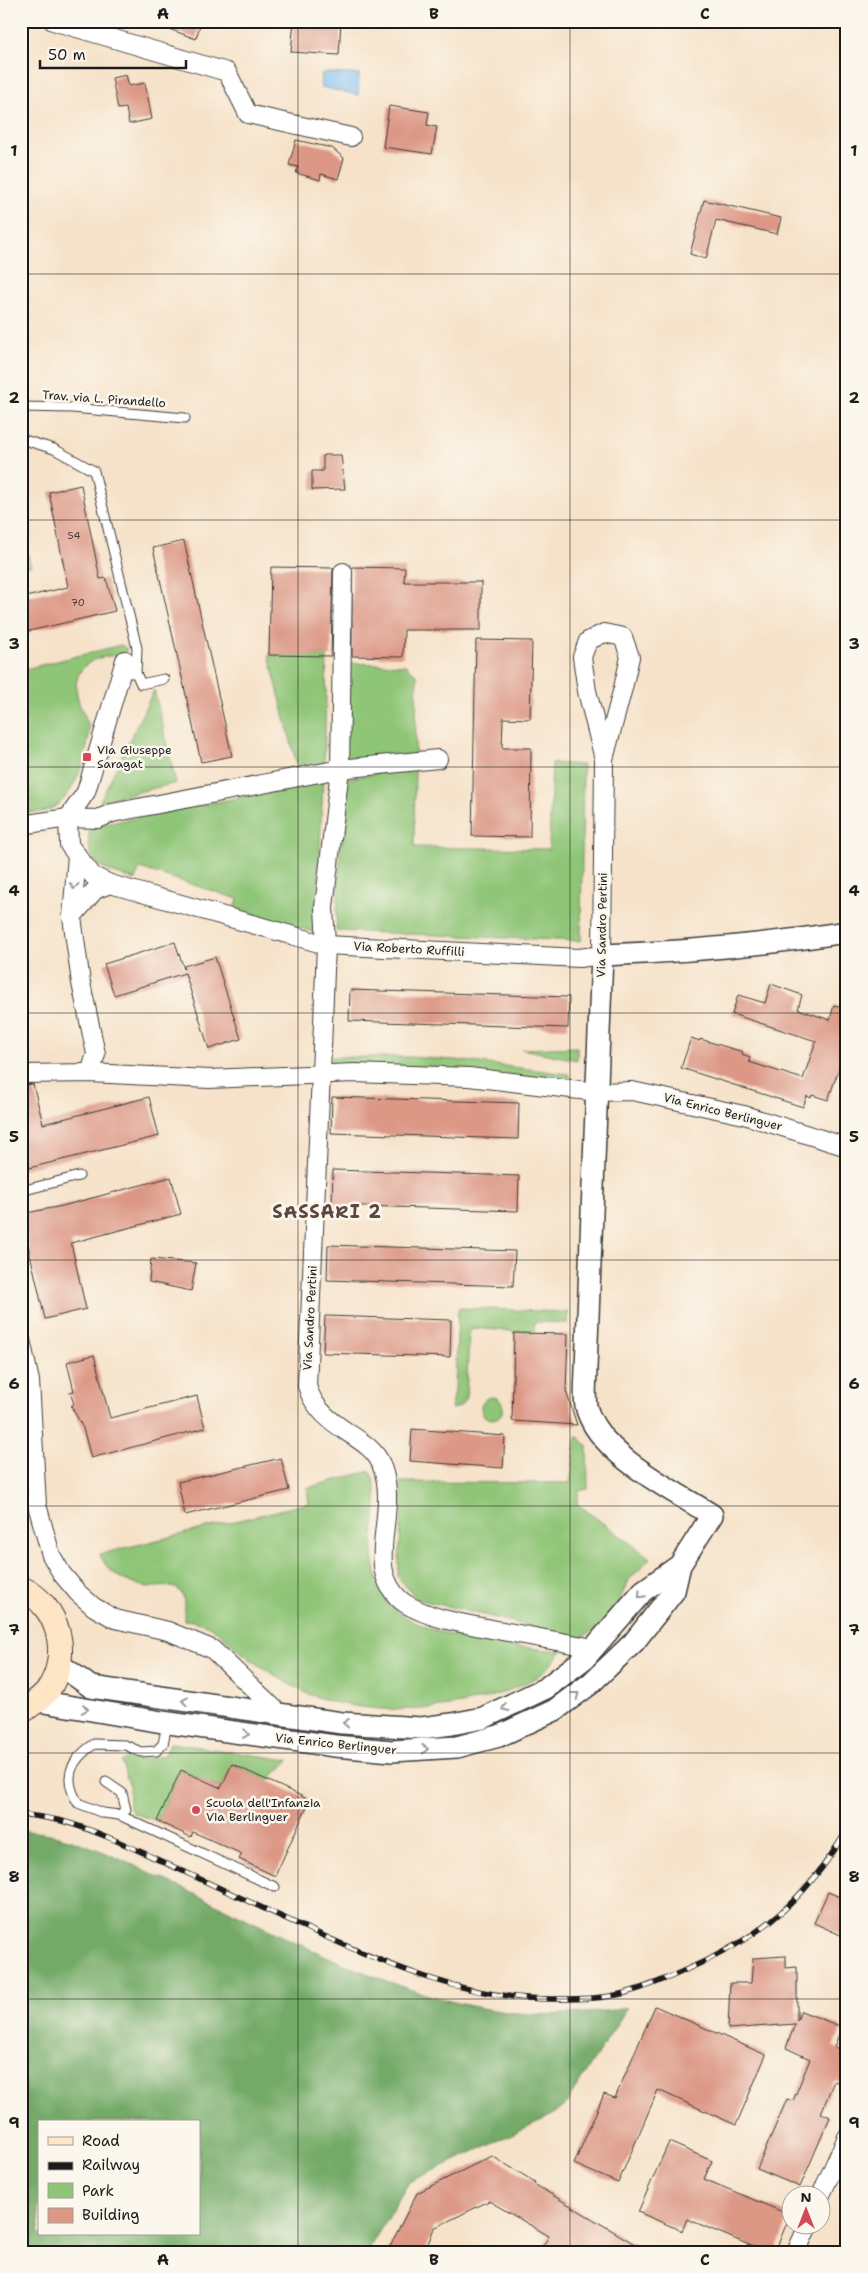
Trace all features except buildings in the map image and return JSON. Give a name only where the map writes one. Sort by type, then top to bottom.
[{"type":"main road","points":[[21,1588],[30,1592],[45,1606],[56,1624],[60,1644],[59,1664],[47,1690],[29,1706]]},
{"type":"street","points":[[53,21],[227,72],[248,114],[351,137]]},
{"type":"street","points":[[326,945],[324,907],[340,769],[342,572]]},
{"type":"street","name":"Via Sandro Pertini","points":[[604,758],[587,691],[582,657],[588,641],[604,633],[623,637],[630,657],[604,758],[602,955],[586,1407],[600,1436],[636,1467],[712,1515]]},
{"type":"street","points":[[68,818],[86,792],[127,669]]},
{"type":"street","points":[[21,825],[68,818],[98,818],[112,813],[160,803],[340,769],[438,759]]},
{"type":"street","name":"Via Roberto Ruffilli","points":[[68,818],[69,845],[93,876],[110,884],[326,945],[579,958],[766,945],[847,932]]},
{"type":"street","points":[[78,855],[72,917],[81,982],[96,1054],[90,1073]]},
{"type":"street","points":[[72,917],[95,890],[110,884]]},
{"type":"street","name":"Via Sandro Pertini","points":[[326,945],[306,1386],[315,1406],[325,1417],[366,1446],[381,1463],[388,1493],[384,1566],[388,1582],[405,1603],[443,1619],[594,1648]]},
{"type":"street","points":[[21,1074],[90,1073],[209,1079],[386,1073],[469,1077],[596,1092]]},
{"type":"street","name":"Via Enrico Berlinguer","points":[[596,1092],[632,1092],[696,1104],[744,1115],[847,1147]]},
{"type":"street","points":[[21,1340],[30,1381],[37,1504],[51,1555],[62,1574],[78,1593],[94,1607],[115,1619],[168,1631],[212,1650],[281,1715]]},
{"type":"street","name":"Via Enrico Berlinguer","points":[[59,1664],[90,1687],[281,1715],[352,1724],[421,1728],[483,1718],[546,1688],[594,1648],[643,1591],[680,1565],[712,1515]]},
{"type":"street","name":"Via Enrico Berlinguer","points":[[29,1706],[335,1746],[383,1750],[457,1747],[499,1736],[555,1710],[590,1684],[634,1642],[677,1593],[680,1565]]},
{"type":"street","points":[[825,2186],[847,2137]]},
{"type":"street","points":[[796,2252],[803,2236]]},
{"type":"lane","name":"Trav. via L. Pirandello","points":[[21,407],[72,408],[185,418]]},
{"type":"lane","points":[[21,439],[54,449],[94,471],[137,648],[127,669],[141,684],[164,679]]},
{"type":"lane","points":[[21,1191],[79,1176]]},
{"type":"lane","points":[[162,1722],[166,1729],[162,1744],[156,1751],[141,1752],[125,1745],[94,1744],[74,1760],[69,1783],[78,1803],[86,1808],[119,1815],[276,1887]]},
{"type":"lane","points":[[106,1782],[122,1793],[126,1810],[119,1815]]},
{"type":"green space","points":[[21,527],[31,566],[21,568]]},
{"type":"green space","points":[[121,645],[127,649],[123,655],[103,657],[87,664],[77,678],[78,699],[88,722],[89,731],[86,752],[72,788],[65,798],[48,810],[21,813],[21,670]]},
{"type":"green space","points":[[269,655],[327,655],[324,770],[298,770]]},
{"type":"green space","points":[[347,663],[405,665],[417,675],[415,756],[344,767]]},
{"type":"green space","points":[[154,690],[176,783],[100,801]]},
{"type":"green space","points":[[552,763],[583,765],[581,941],[336,931],[344,779],[415,767],[414,847],[549,849]]},
{"type":"green space","points":[[323,781],[316,933],[235,908],[238,899],[140,868],[135,880],[114,873],[98,864],[90,850],[90,827]]},
{"type":"green space","points":[[577,1047],[577,1060],[522,1049]]},
{"type":"green space","points":[[332,1057],[408,1057],[455,1060],[569,1074],[573,1082],[332,1067]]},
{"type":"green space","points":[[458,1308],[568,1312],[568,1323],[534,1322],[535,1333],[472,1328],[469,1334],[466,1400],[459,1407],[451,1409],[455,1390]]},
{"type":"green space","points":[[488,1397],[496,1397],[503,1404],[503,1412],[496,1419],[488,1419],[481,1412],[481,1404]]},
{"type":"green space","points":[[577,1436],[587,1445],[588,1489],[579,1491],[577,1504],[650,1558],[629,1580],[614,1612],[598,1628],[580,1638],[417,1599],[398,1577],[402,1510],[400,1482],[570,1483]]},
{"type":"green space","points":[[370,1471],[376,1491],[373,1543],[375,1570],[385,1597],[398,1612],[417,1623],[440,1632],[466,1639],[562,1651],[541,1674],[513,1688],[486,1698],[456,1705],[425,1709],[394,1709],[364,1707],[335,1702],[309,1694],[286,1682],[249,1658],[216,1630],[202,1623],[184,1620],[184,1600],[176,1588],[144,1586],[128,1582],[108,1568],[100,1554],[309,1503],[307,1488]]},
{"type":"green space","points":[[170,1743],[289,1760],[269,1780],[232,1764],[221,1788],[181,1770],[157,1821],[133,1813],[129,1804],[129,1784],[121,1762],[128,1757],[142,1760],[165,1755]]},
{"type":"green space","points":[[21,1830],[58,1836],[106,1853],[301,1945],[342,1963],[424,1994],[466,2005],[522,2014],[567,2014],[627,2008],[564,2107],[544,2119],[409,2182],[367,2252],[21,2252]]},
{"type":"water","points":[[322,73],[359,74],[358,95],[321,87]]},
{"type":"railway","points":[[21,1814],[62,1821],[105,1836],[334,1941],[427,1977],[490,1993],[523,1998],[556,1999],[600,1998],[633,1991],[682,1972],[740,1943],[799,1896],[847,1830]]},
{"type":"place","name":"Via Giuseppe Saragat","points":[[87,757]]},
{"type":"place","name":"Scuola dell'Infanzia Via Berlinguer","points":[[196,1810]]},
{"type":"district","name":"SASSARI 2","points":[[327,1212]]}]
